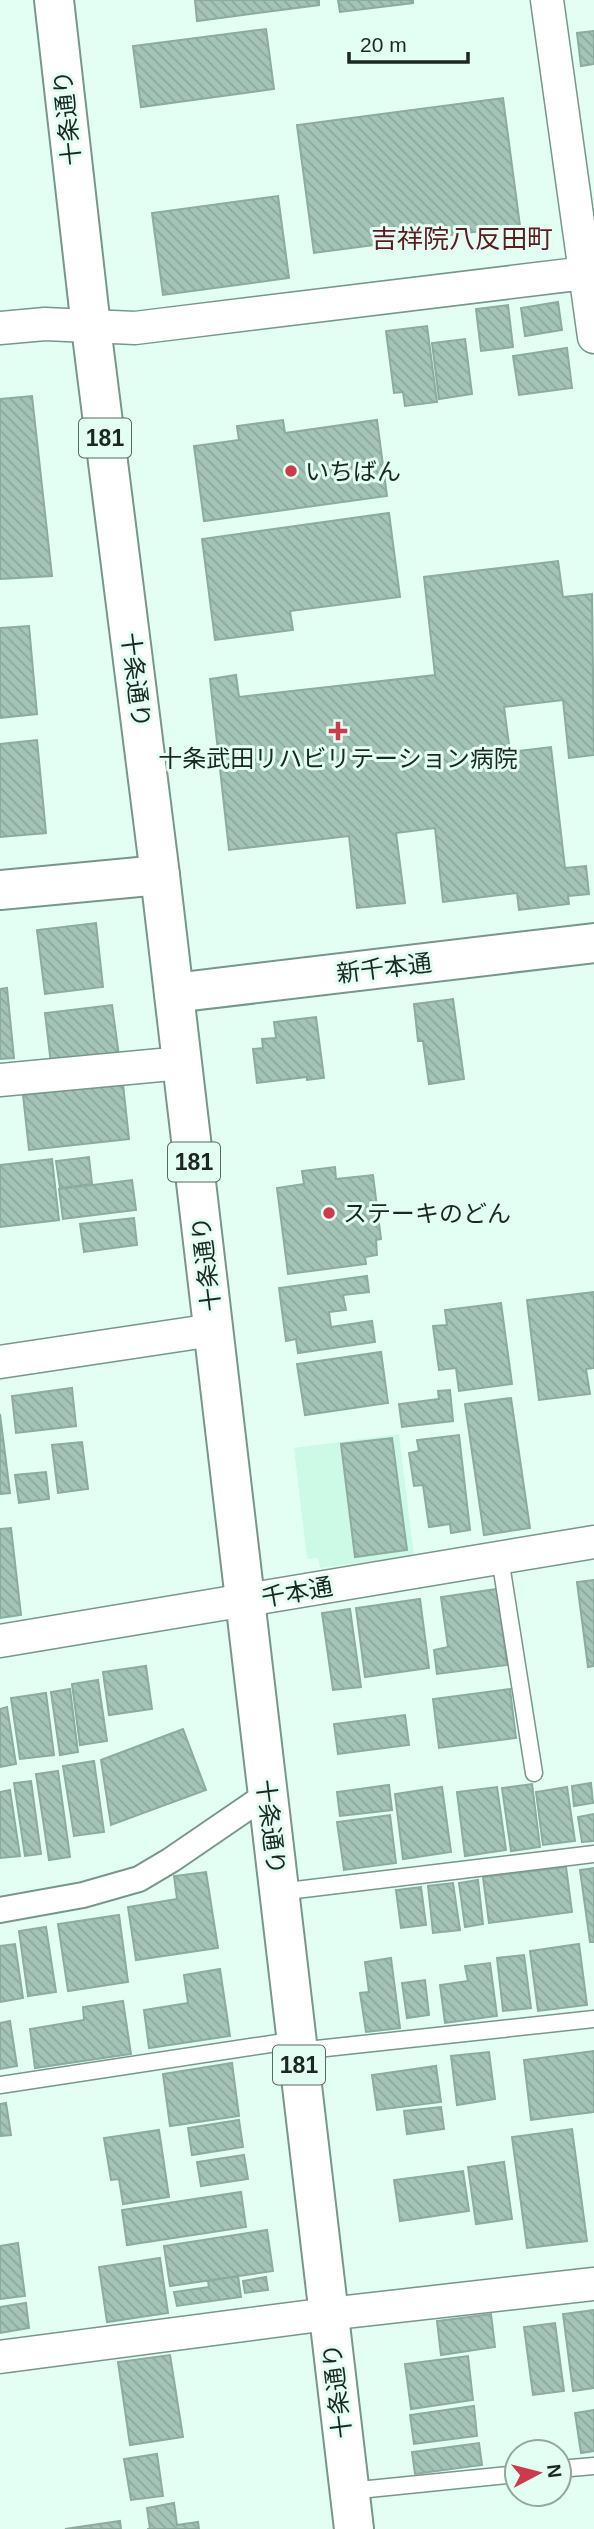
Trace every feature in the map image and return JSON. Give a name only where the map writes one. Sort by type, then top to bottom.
[{"type":"main road","name":"十条通り","points":[[54,0],[91,327],[174,993],[354,2529]]},
{"type":"main road","points":[[0,890],[160,875]]},
{"type":"main road","name":"新千本通","points":[[174,993],[594,943]]},
{"type":"street","points":[[547,0],[590,273],[594,337]]},
{"type":"street","points":[[0,328],[45,324],[135,328],[590,273]]},
{"type":"street","points":[[0,1080],[182,1063]]},
{"type":"street","points":[[0,1362],[213,1330]]},
{"type":"street","name":"千本通","points":[[0,1641],[594,1542]]},
{"type":"street","points":[[0,1910],[83,1895],[139,1879],[267,1795]]},
{"type":"street","points":[[0,2357],[328,2314],[594,2284]]},
{"type":"lane","points":[[499,1558],[534,1773]]},
{"type":"lane","points":[[279,1892],[594,1854]]},
{"type":"lane","points":[[0,2085],[297,2046],[594,2019]]},
{"type":"lane","points":[[573,2468],[594,2466]]},
{"type":"lane","points":[[349,2491],[503,2475]]},
{"type":"shaded area","points":[[399,1434],[414,1556],[320,1568],[318,1558],[307,1559],[294,1448]]},
{"type":"building","points":[[195,0],[319,0],[319,5],[197,21]]},
{"type":"building","points":[[338,0],[413,0],[413,3],[340,12]]},
{"type":"building","points":[[266,29],[274,89],[141,107],[133,46]]},
{"type":"building","points":[[594,31],[594,64],[581,66],[577,33]]},
{"type":"building","points":[[503,98],[520,226],[314,253],[297,125]]},
{"type":"building","points":[[278,196],[289,278],[163,295],[152,213]]},
{"type":"building","points":[[558,302],[562,330],[525,336],[521,308]]},
{"type":"building","points":[[508,305],[513,347],[481,351],[476,309]]},
{"type":"building","points":[[427,326],[437,402],[405,406],[403,392],[394,393],[386,331]]},
{"type":"building","points":[[465,339],[472,394],[439,399],[432,343]]},
{"type":"building","points":[[567,348],[572,388],[519,395],[513,356]]},
{"type":"building","points":[[32,396],[52,576],[0,579],[0,399]]},
{"type":"building","name":"いちばん","points":[[283,420],[285,433],[377,420],[387,496],[204,521],[194,446],[239,440],[237,426]]},
{"type":"building","points":[[389,513],[400,597],[290,611],[293,630],[215,640],[202,539]]},
{"type":"building","name":"十条武田リハビリテーション病院","points":[[558,561],[563,597],[592,594],[594,755],[569,758],[563,700],[504,707],[510,752],[551,747],[565,868],[586,866],[589,894],[568,896],[569,904],[519,910],[517,893],[443,902],[435,828],[396,833],[405,903],[357,908],[349,836],[229,850],[210,679],[236,675],[239,697],[435,675],[424,577]]},
{"type":"building","points":[[29,626],[37,714],[0,718],[0,628]]},
{"type":"building","points":[[37,740],[46,833],[0,837],[0,744]]},
{"type":"building","points":[[96,923],[103,987],[45,994],[37,930]]},
{"type":"building","points":[[7,988],[14,1058],[0,1059],[0,989]]},
{"type":"building","points":[[453,999],[464,1079],[429,1084],[423,1041],[418,1041],[414,1004]]},
{"type":"building","points":[[112,1005],[119,1056],[51,1064],[45,1013]]},
{"type":"building","points":[[316,1017],[324,1078],[307,1080],[307,1077],[257,1083],[253,1049],[263,1048],[262,1039],[276,1038],[274,1022]]},
{"type":"building","points":[[123,1084],[129,1139],[29,1150],[23,1095]]},
{"type":"building","points":[[89,1157],[92,1184],[60,1188],[56,1161]]},
{"type":"building","points":[[52,1159],[59,1220],[0,1227],[0,1165]]},
{"type":"building","name":"ステーキのどん","points":[[335,1167],[336,1179],[373,1175],[381,1239],[376,1240],[377,1255],[365,1257],[366,1264],[288,1274],[277,1188],[304,1184],[302,1171]]},
{"type":"building","points":[[132,1180],[136,1210],[63,1219],[59,1189]]},
{"type":"building","points":[[134,1218],[137,1245],[84,1252],[80,1224]]},
{"type":"building","points":[[367,1276],[369,1292],[343,1295],[346,1310],[329,1312],[331,1327],[372,1321],[375,1342],[298,1353],[296,1339],[286,1341],[279,1288]]},
{"type":"building","points":[[594,1292],[594,1368],[586,1369],[590,1394],[539,1400],[527,1300]]},
{"type":"building","points":[[501,1303],[512,1384],[459,1391],[456,1368],[439,1370],[433,1326],[447,1325],[445,1310]]},
{"type":"building","points":[[381,1352],[388,1403],[305,1415],[297,1364]]},
{"type":"building","points":[[72,1388],[76,1426],[16,1433],[12,1396]]},
{"type":"building","points":[[450,1390],[453,1421],[402,1427],[399,1404],[439,1399],[438,1391]]},
{"type":"building","points":[[511,1398],[530,1528],[484,1535],[465,1404]]},
{"type":"building","points":[[0,1414],[10,1493],[0,1494]]},
{"type":"building","points":[[459,1435],[470,1530],[451,1533],[450,1524],[429,1527],[423,1485],[414,1486],[409,1453],[419,1451],[417,1440]]},
{"type":"building","points":[[392,1438],[407,1550],[355,1557],[341,1444]]},
{"type":"building","points":[[82,1442],[88,1489],[58,1493],[52,1445]]},
{"type":"building","points":[[46,1472],[49,1499],[19,1503],[15,1475]]},
{"type":"building","points":[[11,1528],[21,1615],[0,1618],[0,1529]]},
{"type":"building","points":[[594,1580],[594,1666],[588,1667],[577,1582]]},
{"type":"building","points":[[497,1589],[507,1665],[437,1674],[434,1650],[448,1647],[441,1597]]},
{"type":"building","points":[[420,1599],[429,1668],[365,1677],[356,1608]]},
{"type":"building","points":[[350,1609],[361,1687],[333,1690],[322,1613]]},
{"type":"building","points":[[146,1666],[152,1709],[109,1715],[103,1672]]},
{"type":"building","points":[[98,1680],[107,1741],[80,1745],[72,1684]]},
{"type":"building","points":[[70,1689],[78,1752],[60,1755],[51,1692]]},
{"type":"building","points":[[510,1689],[516,1738],[439,1748],[433,1699]]},
{"type":"building","points":[[46,1693],[54,1755],[20,1759],[11,1698]]},
{"type":"building","points":[[7,1707],[16,1764],[0,1767],[0,1709]]},
{"type":"building","points":[[405,1715],[409,1745],[338,1754],[334,1724]]},
{"type":"building","points":[[183,1729],[206,1790],[111,1825],[101,1760]]},
{"type":"building","points":[[94,1761],[104,1832],[74,1836],[63,1766]]},
{"type":"building","points":[[58,1771],[70,1857],[49,1860],[36,1774]]},
{"type":"building","points":[[31,1781],[41,1854],[25,1856],[14,1783]]},
{"type":"building","points":[[591,1783],[593,1803],[574,1806],[572,1786]]},
{"type":"building","points":[[532,1784],[540,1847],[511,1851],[502,1788]]},
{"type":"building","points":[[389,1785],[392,1810],[340,1816],[337,1792]]},
{"type":"building","points":[[442,1787],[451,1852],[403,1859],[395,1794]]},
{"type":"building","points":[[497,1787],[506,1850],[465,1856],[457,1792]]},
{"type":"building","points":[[567,1787],[575,1841],[543,1845],[536,1792]]},
{"type":"building","points":[[10,1790],[20,1856],[0,1858],[0,1792]]},
{"type":"building","points":[[594,1814],[594,1841],[582,1842],[578,1817]]},
{"type":"building","points":[[390,1815],[396,1863],[344,1870],[337,1822]]},
{"type":"building","points":[[566,1867],[572,1912],[489,1923],[483,1877]]},
{"type":"building","points":[[594,1868],[594,1942],[590,1942],[580,1870]]},
{"type":"building","points":[[206,1872],[218,1948],[136,1960],[128,1907],[177,1899],[174,1876]]},
{"type":"building","points":[[478,1880],[483,1924],[465,1927],[459,1883]]},
{"type":"building","points":[[453,1883],[460,1930],[433,1933],[428,1886]]},
{"type":"building","points":[[421,1887],[426,1925],[401,1928],[396,1890]]},
{"type":"building","points":[[119,1915],[128,1982],[68,1991],[58,1924]]},
{"type":"building","points":[[46,1927],[56,1992],[28,1996],[19,1931]]},
{"type":"building","points":[[15,1944],[23,1998],[0,2002],[0,1946]]},
{"type":"building","points":[[579,1944],[587,2005],[538,2011],[530,1951]]},
{"type":"building","points":[[524,1955],[531,2008],[503,2011],[497,1958]]},
{"type":"building","points":[[391,1958],[400,2028],[366,2032],[360,1993],[369,1992],[365,1962]]},
{"type":"building","points":[[490,1963],[497,2016],[445,2023],[440,1985],[468,1981],[465,1966]]},
{"type":"building","points":[[220,1969],[230,2036],[149,2048],[144,2010],[188,2003],[184,1975]]},
{"type":"building","points":[[425,1980],[429,2015],[407,2018],[402,1983]]},
{"type":"building","points":[[123,2001],[131,2054],[35,2068],[30,2029],[84,2020],[83,2007]]},
{"type":"building","points":[[10,2021],[17,2066],[0,2069],[0,2023]]},
{"type":"building","points":[[594,2051],[594,2112],[531,2120],[524,2060]]},
{"type":"building","points":[[489,2052],[495,2099],[457,2105],[451,2056]]},
{"type":"building","points":[[232,2063],[239,2116],[170,2126],[163,2074]]},
{"type":"building","points":[[436,2066],[441,2102],[377,2110],[372,2075]]},
{"type":"building","points":[[6,2103],[11,2135],[0,2136],[0,2104]]},
{"type":"building","points":[[441,2107],[444,2129],[407,2134],[404,2111]]},
{"type":"building","points":[[239,2120],[243,2147],[192,2155],[188,2128]]},
{"type":"building","points":[[572,2129],[587,2241],[527,2248],[512,2137]]},
{"type":"building","points":[[159,2130],[169,2197],[123,2204],[119,2179],[111,2180],[104,2138]]},
{"type":"building","points":[[244,2155],[248,2179],[201,2186],[197,2162]]},
{"type":"building","points":[[504,2162],[512,2219],[476,2224],[468,2167]]},
{"type":"building","points":[[463,2171],[469,2211],[400,2221],[394,2180]]},
{"type":"building","points":[[241,2192],[246,2227],[127,2245],[122,2210]]},
{"type":"building","points":[[267,2230],[273,2271],[170,2286],[164,2246]]},
{"type":"building","points":[[18,2243],[25,2296],[0,2299],[0,2246]]},
{"type":"building","points":[[160,2258],[168,2313],[107,2322],[99,2267]]},
{"type":"building","points":[[238,2276],[241,2297],[177,2306],[174,2292],[209,2287],[208,2281]]},
{"type":"building","points":[[266,2277],[268,2290],[245,2293],[243,2281]]},
{"type":"building","points":[[26,2303],[29,2328],[0,2333],[0,2307]]},
{"type":"building","points":[[594,2310],[594,2388],[573,2391],[563,2314]]},
{"type":"building","points":[[491,2314],[495,2347],[441,2355],[437,2321]]},
{"type":"building","points":[[555,2323],[564,2391],[533,2395],[524,2327]]},
{"type":"building","points":[[170,2355],[183,2437],[130,2445],[118,2362]]},
{"type":"building","points":[[468,2356],[473,2400],[411,2409],[405,2364]]},
{"type":"building","points":[[474,2406],[477,2436],[414,2444],[410,2415]]},
{"type":"building","points":[[594,2410],[594,2451],[581,2453],[575,2413]]},
{"type":"building","points":[[479,2443],[482,2465],[415,2474],[412,2452]]},
{"type":"building","points":[[157,2454],[163,2496],[131,2500],[124,2459]]},
{"type":"building","points":[[174,2503],[177,2525],[198,2522],[199,2529],[150,2529],[147,2508]]},
{"type":"building","points":[[120,2521],[121,2529],[65,2529]]},
{"type":"place","name":"いちばん","points":[[291,471]]},
{"type":"place","name":"十条武田リハビリテーション病院","points":[[338,731]]},
{"type":"place","name":"ステーキのどん","points":[[329,1213]]},
{"type":"district","name":"吉祥院八反田町","points":[[462,239]]}]
